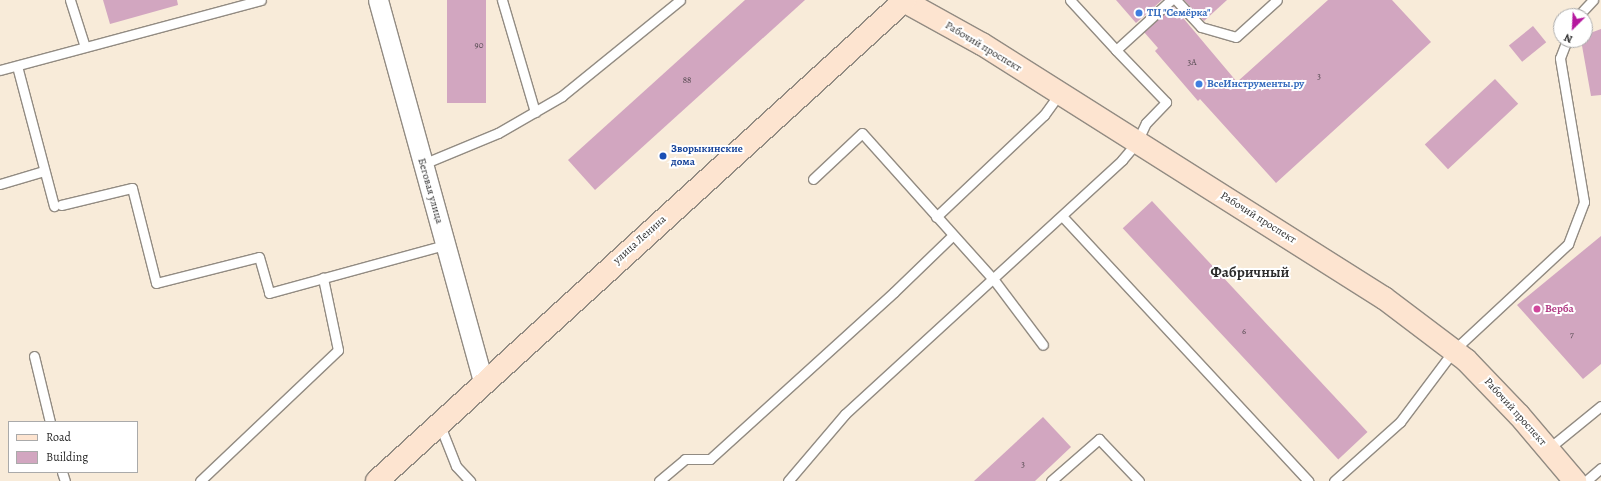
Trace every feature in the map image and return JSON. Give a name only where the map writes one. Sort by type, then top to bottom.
[{"type":"street","name":"Беговая улица","points":[[378,0],[483,382]]},
{"type":"street","name":"Рабочий проспект","points":[[904,0],[982,44],[1384,298],[1454,350],[1519,415],[1575,481]]},
{"type":"street","name":"улица Ленина","points":[[377,481],[483,382],[904,0]]},
{"type":"lane","points":[[70,0],[85,47]]},
{"type":"lane","points":[[0,70],[261,0]]},
{"type":"lane","points":[[502,0],[535,112]]},
{"type":"lane","points":[[423,164],[498,133],[562,96],[680,0]]},
{"type":"lane","points":[[788,481],[845,414],[994,280],[1122,160],[1137,142],[1146,122],[1166,102],[1070,0]]},
{"type":"lane","points":[[1116,50],[1171,0]]},
{"type":"lane","points":[[1176,0],[1201,27],[1236,38],[1277,0]]},
{"type":"lane","points":[[1586,8],[1593,0]]},
{"type":"lane","points":[[1334,481],[1400,422],[1454,350],[1568,244],[1584,202],[1560,58],[1564,48]]},
{"type":"lane","points":[[17,66],[44,171],[58,206],[132,188],[156,284],[259,257],[269,293],[445,245]]},
{"type":"lane","points":[[936,217],[1044,115],[1059,94]]},
{"type":"lane","points":[[813,179],[862,133],[952,236],[994,280],[1043,345]]},
{"type":"lane","points":[[0,184],[44,171]]},
{"type":"lane","points":[[1062,216],[1308,481]]},
{"type":"lane","points":[[659,481],[685,459],[710,458],[894,292],[952,236]]},
{"type":"lane","points":[[200,481],[338,350],[323,278]]},
{"type":"lane","points":[[34,356],[50,421]]},
{"type":"lane","points":[[1548,449],[1601,406]]},
{"type":"lane","points":[[439,423],[456,466],[470,481]]},
{"type":"lane","points":[[1051,481],[1099,439],[1139,481]]},
{"type":"lane","points":[[1586,481],[1601,468]]},
{"type":"building","points":[[103,0],[177,0],[178,5],[110,24]]},
{"type":"building","points":[[447,0],[486,0],[486,103],[447,103]]},
{"type":"building","points":[[745,0],[805,0],[595,190],[568,160]]},
{"type":"building","name":"ТЦ \"Семёрка\"","points":[[1116,0],[1162,0],[1136,23]]},
{"type":"building","points":[[1184,0],[1227,0],[1204,21]]},
{"type":"building","points":[[1328,0],[1392,0],[1431,42],[1276,183],[1200,99],[1198,101],[1155,51],[1158,48],[1144,32],[1173,6],[1237,82]]},
{"type":"building","points":[[1533,26],[1546,42],[1522,62],[1509,46]]},
{"type":"building","points":[[1601,29],[1601,95],[1591,96],[1582,48],[1593,48],[1593,32]]},
{"type":"building","points":[[1495,79],[1518,104],[1448,169],[1425,144]]},
{"type":"building","points":[[1152,201],[1368,432],[1338,459],[1123,228]]},
{"type":"building","points":[[1601,236],[1601,364],[1583,379],[1517,305]]},
{"type":"building","points":[[1043,417],[1071,447],[1035,481],[974,481]]},
{"type":"place","name":"ТЦ \"Семёрка\"","points":[[1139,13]]},
{"type":"place","name":"ВсеИнструменты.ру","points":[[1199,84]]},
{"type":"place","name":"Зворыкинские дома","points":[[663,156]]},
{"type":"place","name":"Верба","points":[[1537,309]]},
{"type":"district","name":"Фабричный","points":[[1250,273]]}]
